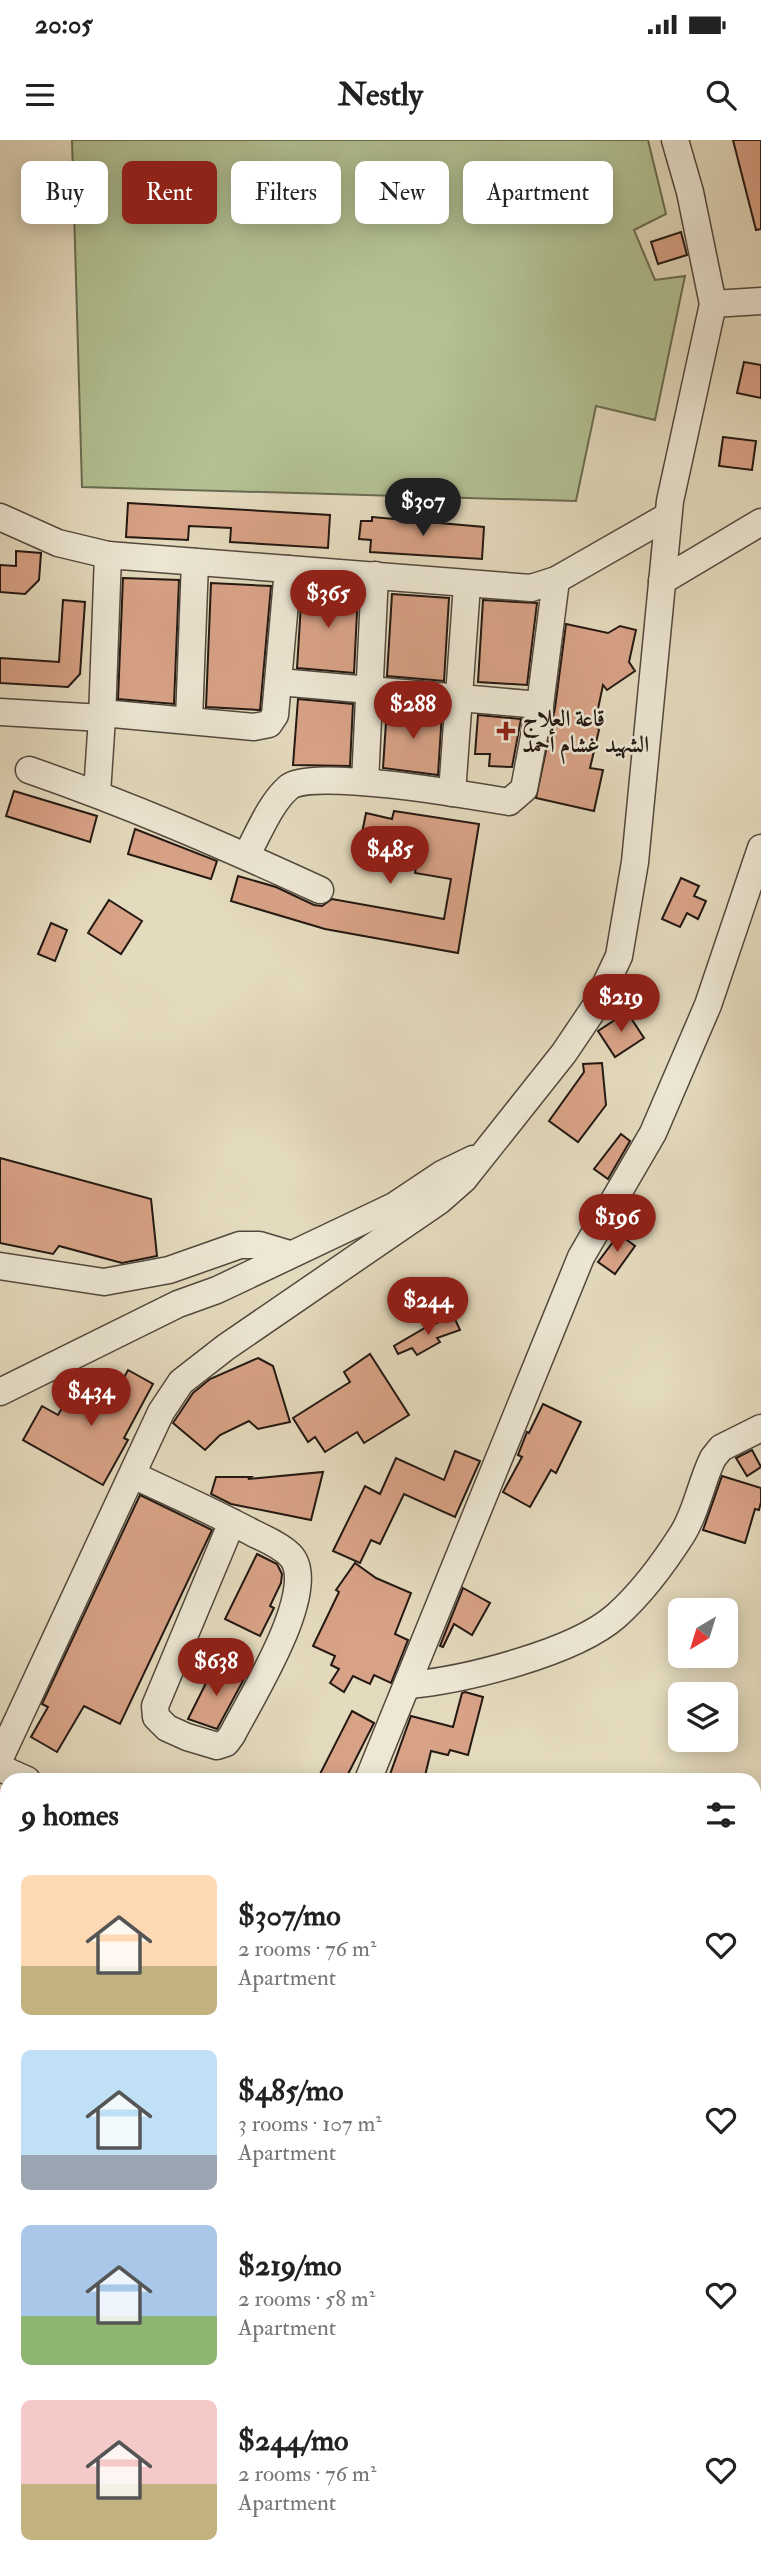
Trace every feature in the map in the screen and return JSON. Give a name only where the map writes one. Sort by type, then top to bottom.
[{"type":"street","points":[[0,1758],[161,1412],[181,1382],[279,1308],[439,1201],[488,1152],[579,1030],[601,995],[619,956],[635,862],[668,516],[713,304],[690,192],[675,140]]},
{"type":"street","points":[[713,304],[761,300]]},
{"type":"street","points":[[0,517],[66,545],[108,555],[531,588],[556,580],[668,516]]},
{"type":"street","points":[[662,581],[761,522]]},
{"type":"street","points":[[97,793],[108,555]]},
{"type":"street","points":[[189,720],[195,562]]},
{"type":"street","points":[[0,712],[262,726],[275,715],[288,569]]},
{"type":"street","points":[[365,782],[375,575]]},
{"type":"street","points":[[246,856],[291,786],[309,782],[365,782],[509,802],[521,794],[540,705],[556,580]]},
{"type":"street","points":[[452,793],[467,585]]},
{"type":"street","points":[[279,682],[540,705]]},
{"type":"street","points":[[29,770],[97,793],[320,890]]},
{"type":"street","points":[[371,1773],[581,1257],[653,1133],[708,1004],[760,858]]},
{"type":"street","points":[[0,1392],[394,1206],[442,1174],[488,1152]]},
{"type":"street","points":[[0,1266],[104,1282],[169,1270],[240,1245],[259,1245],[289,1254]]},
{"type":"street","points":[[409,1685],[441,1682],[494,1670],[577,1640],[614,1618],[653,1578],[685,1530],[713,1458],[721,1448],[761,1428]]},
{"type":"street","points":[[133,1475],[232,1522],[291,1556],[299,1572],[296,1602],[274,1655],[232,1735],[226,1743],[217,1746],[167,1728],[156,1717],[155,1706],[232,1522]]},
{"type":"green space","points":[[72,140],[648,140],[666,214],[634,230],[655,280],[685,276],[655,420],[596,406],[576,501],[82,487],[74,224],[108,224],[108,161],[73,161]]},
{"type":"building","points":[[733,140],[761,140],[761,229],[756,230]]},
{"type":"building","points":[[681,232],[687,255],[658,264],[651,242]]},
{"type":"building","points":[[744,362],[761,365],[761,398],[737,393]]},
{"type":"building","points":[[723,437],[756,441],[752,470],[719,466]]},
{"type":"building","points":[[128,503],[330,515],[328,548],[230,542],[231,528],[189,526],[188,540],[126,537]]},
{"type":"building","points":[[372,517],[484,527],[482,559],[370,552],[371,540],[359,539],[361,521],[372,521]]},
{"type":"building","points":[[16,551],[41,553],[39,580],[25,594],[0,592],[0,565],[16,566]]},
{"type":"building","points":[[123,578],[179,580],[174,704],[118,699]]},
{"type":"building","points":[[211,583],[271,586],[260,710],[206,707]]},
{"type":"building","points":[[302,588],[358,592],[354,673],[297,668]]},
{"type":"building","points":[[392,594],[449,598],[444,681],[387,676]]},
{"type":"building","points":[[63,600],[85,602],[80,674],[68,687],[0,683],[0,658],[59,662]]},
{"type":"building","points":[[483,600],[537,603],[527,685],[478,682]]},
{"type":"building","points":[[566,624],[608,633],[620,626],[636,630],[629,662],[635,671],[607,690],[603,685],[595,723],[599,730],[590,768],[603,770],[594,811],[536,798],[555,708]]},
{"type":"building","points":[[298,699],[353,704],[350,766],[293,765]]},
{"type":"building","points":[[387,707],[442,712],[438,775],[383,768]]},
{"type":"building","points":[[478,715],[521,719],[512,767],[489,766],[490,754],[475,754]]},
{"type":"building","points":[[14,791],[97,816],[90,842],[6,816]]},
{"type":"building","points":[[394,811],[479,824],[458,953],[325,929],[231,901],[238,876],[276,887],[314,905],[322,906],[332,899],[444,919],[451,879],[415,873],[419,848],[361,838],[366,813],[392,819]]},
{"type":"building","points":[[135,829],[217,861],[211,879],[128,854]]},
{"type":"building","points":[[681,878],[699,886],[694,896],[706,901],[698,919],[687,913],[680,927],[662,919]]},
{"type":"building","points":[[109,900],[142,921],[121,954],[88,933]]},
{"type":"building","points":[[51,923],[67,930],[55,961],[38,954]]},
{"type":"building","points":[[627,1012],[644,1038],[615,1057],[598,1031]]},
{"type":"building","points":[[602,1063],[606,1105],[578,1142],[549,1121],[584,1072],[583,1064]]},
{"type":"building","points":[[621,1134],[630,1141],[608,1179],[594,1169]]},
{"type":"building","points":[[0,1158],[151,1199],[157,1256],[122,1263],[59,1246],[53,1254],[0,1243]]},
{"type":"building","points":[[619,1234],[635,1246],[615,1274],[598,1262]]},
{"type":"building","points":[[454,1317],[460,1330],[437,1338],[440,1342],[417,1355],[412,1348],[398,1354],[394,1346],[430,1325]]},
{"type":"building","points":[[370,1354],[409,1415],[364,1443],[357,1432],[325,1452],[315,1437],[308,1442],[293,1418],[350,1382],[344,1372]]},
{"type":"building","points":[[258,1358],[273,1366],[290,1422],[258,1429],[249,1421],[220,1435],[205,1450],[173,1423],[193,1393],[210,1379]]},
{"type":"building","points":[[128,1370],[153,1384],[124,1438],[128,1440],[103,1485],[23,1440],[42,1406],[58,1415],[72,1391],[99,1406],[110,1385],[118,1389]]},
{"type":"building","points":[[543,1404],[581,1422],[556,1473],[551,1470],[530,1507],[503,1492],[522,1457],[518,1455],[527,1432],[529,1433]]},
{"type":"building","points":[[752,1450],[761,1467],[747,1476],[736,1458]]},
{"type":"building","points":[[455,1451],[480,1461],[455,1517],[404,1494],[380,1544],[371,1540],[360,1563],[333,1551],[365,1486],[380,1494],[396,1458],[444,1480]]},
{"type":"building","points":[[323,1472],[311,1520],[231,1504],[211,1494],[216,1477],[251,1477],[248,1479]]},
{"type":"building","points":[[722,1476],[761,1488],[759,1510],[755,1509],[745,1543],[703,1530]]},
{"type":"building","points":[[140,1495],[212,1530],[120,1724],[84,1706],[57,1752],[31,1737],[48,1707],[42,1704]]},
{"type":"building","points":[[257,1554],[277,1564],[282,1574],[281,1583],[270,1606],[274,1608],[260,1636],[225,1619]]},
{"type":"building","points":[[355,1563],[376,1578],[411,1593],[395,1634],[408,1640],[391,1683],[374,1675],[370,1684],[353,1676],[344,1692],[330,1683],[339,1669],[331,1665],[335,1656],[313,1646],[339,1592],[336,1590]]},
{"type":"building","points":[[463,1588],[490,1603],[472,1635],[454,1624],[443,1647],[440,1646]]},
{"type":"building","points":[[198,1645],[218,1654],[211,1669],[192,1659]]},
{"type":"building","points":[[215,1665],[244,1679],[217,1729],[188,1719]]},
{"type":"building","points":[[462,1693],[483,1697],[468,1755],[450,1750],[448,1755],[431,1751],[426,1773],[391,1773],[411,1716],[453,1727]]},
{"type":"building","points":[[352,1711],[374,1723],[349,1773],[321,1773]]},
{"type":"place","name":"قاعة العلاج الشهيد غشام أحمد","points":[[506,731]]}]
